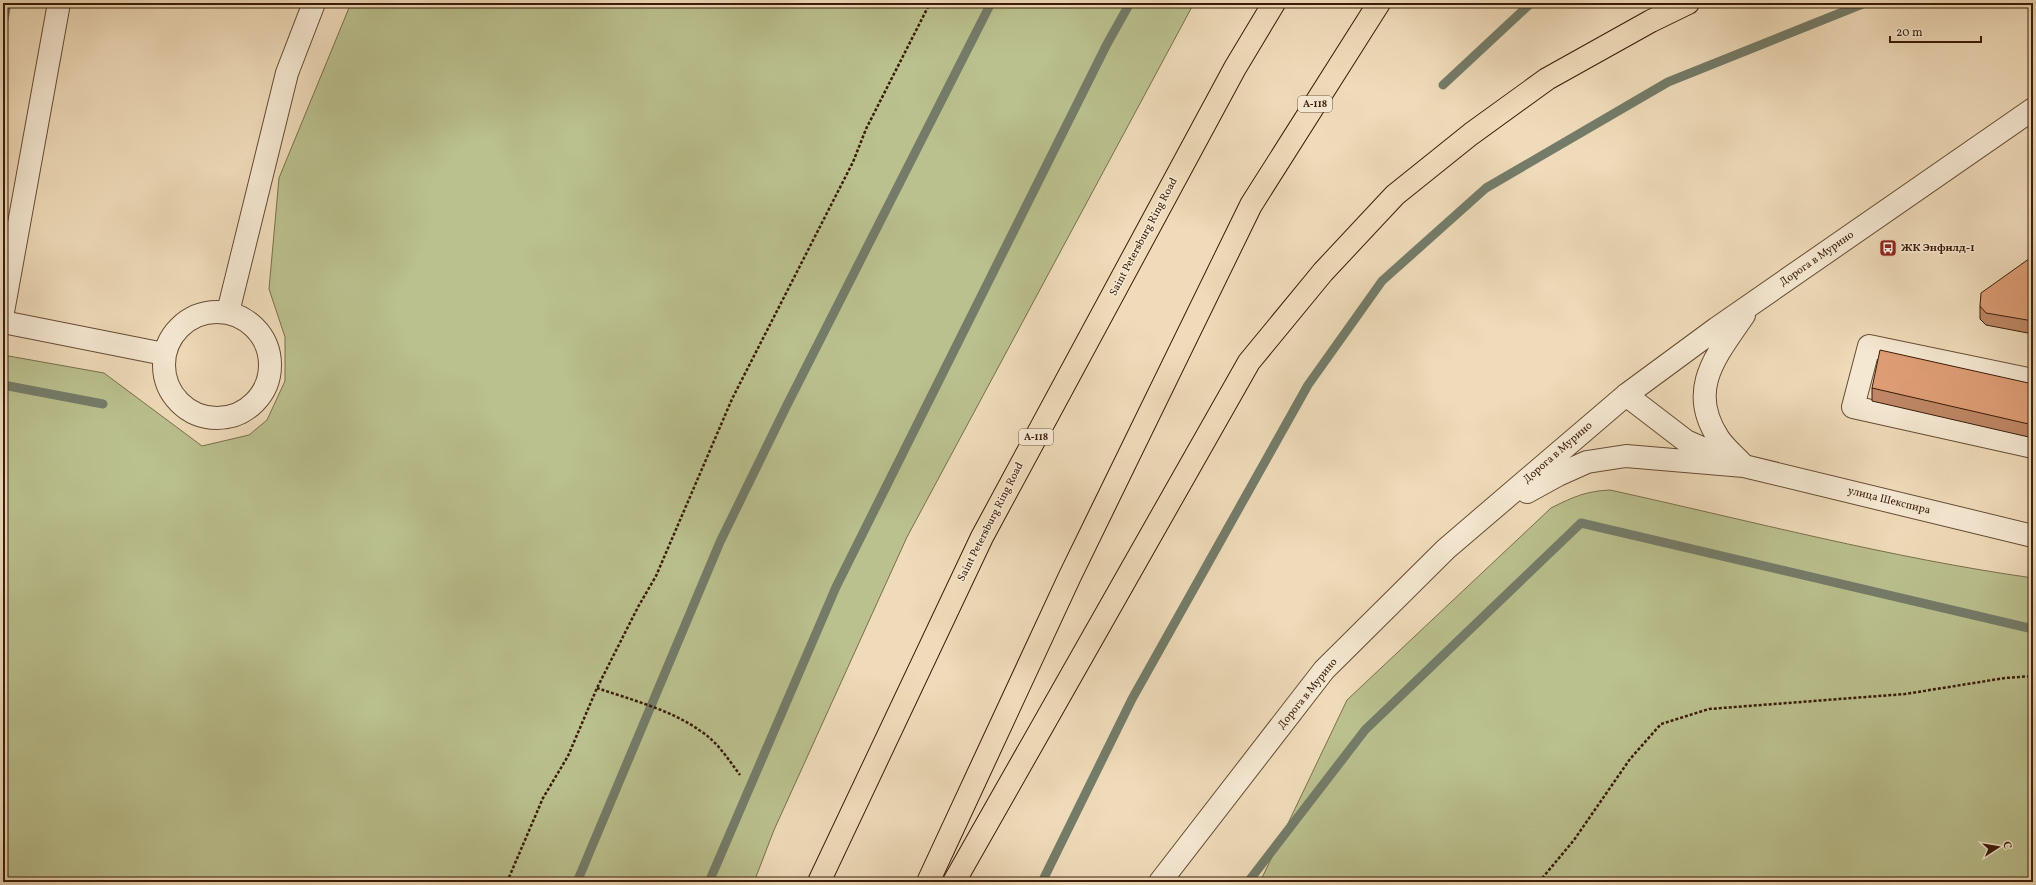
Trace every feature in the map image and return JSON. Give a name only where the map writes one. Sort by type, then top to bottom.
[{"type":"main road","name":"Saint Petersburg Ring Road","points":[[819,882],[982,537],[1235,68],[1274,3]]},
{"type":"main road","name":"А-118","points":[[928,882],[1070,576],[1251,205],[1379,3]]},
{"type":"main road","points":[[954,882],[1249,362],[1323,272],[1395,195],[1471,134],[1547,78],[1651,21],[1688,3]]},
{"type":"street","points":[[3,312],[60,3]]},
{"type":"street","points":[[228,312],[287,73],[314,3]]},
{"type":"street","name":"Дорога в Мурино","points":[[1160,882],[1324,670],[1446,549],[1626,395],[1717,328],[2033,109]]},
{"type":"street","points":[[1744,466],[1720,440],[1708,419],[1704,390],[1715,357],[1752,305]]},
{"type":"street","points":[[211,312],[228,312],[245,319],[258,331],[267,347],[270,364],[267,382],[259,398],[245,410],[229,417],[211,418],[194,414],[179,403],[169,389],[163,372],[164,354],[170,338],[181,325],[190,319],[211,312]]},
{"type":"street","points":[[3,322],[164,354]]},
{"type":"street","points":[[2033,380],[1869,346],[1853,407],[2033,447]]},
{"type":"street","points":[[1626,395],[1686,441],[1744,466]]},
{"type":"street","points":[[1483,518],[1558,475],[1587,462],[1626,456],[1744,466]]},
{"type":"street","name":"улица Шекспира","points":[[1744,466],[2033,536]]},
{"type":"path","points":[[507,882],[543,798],[568,756],[597,688],[659,569],[732,399],[853,162],[866,129],[930,3]]},
{"type":"path","points":[[1539,882],[1574,840],[1630,759],[1661,724],[1708,709],[1905,694],[2005,678],[2033,676]]},
{"type":"path","points":[[597,688],[669,714],[699,730],[720,747],[740,775]]},
{"type":"green space","points":[[351,3],[1194,3],[907,537],[774,830],[754,882],[3,882],[3,355],[104,373],[202,446],[249,435],[267,420],[285,381],[285,337],[269,289],[279,178]]},
{"type":"green space","points":[[1610,490],[1874,550],[1980,570],[2033,578],[2033,882],[1260,882],[1347,700],[1551,508],[1580,495]]},
{"type":"building","points":[[2033,256],[2033,321],[1986,313],[1980,306],[1981,293]]},
{"type":"building","points":[[1880,350],[2033,384],[2033,425],[1872,388]]},
{"type":"waterway","points":[[3,24],[7,3]]},
{"type":"waterway","points":[[577,882],[720,542],[786,407],[991,3]]},
{"type":"waterway","points":[[709,882],[836,587],[1107,44],[1130,3]]},
{"type":"waterway","points":[[1443,85],[1531,3]]},
{"type":"waterway","points":[[1042,882],[1132,699],[1308,385],[1382,281],[1486,188],[1668,82],[1865,3]]},
{"type":"waterway","points":[[3,385],[103,404]]},
{"type":"waterway","points":[[1248,882],[1365,730],[1581,523],[2033,629]]},
{"type":"place","name":"ЖК Энфилд-1","points":[[1888,248]]}]
